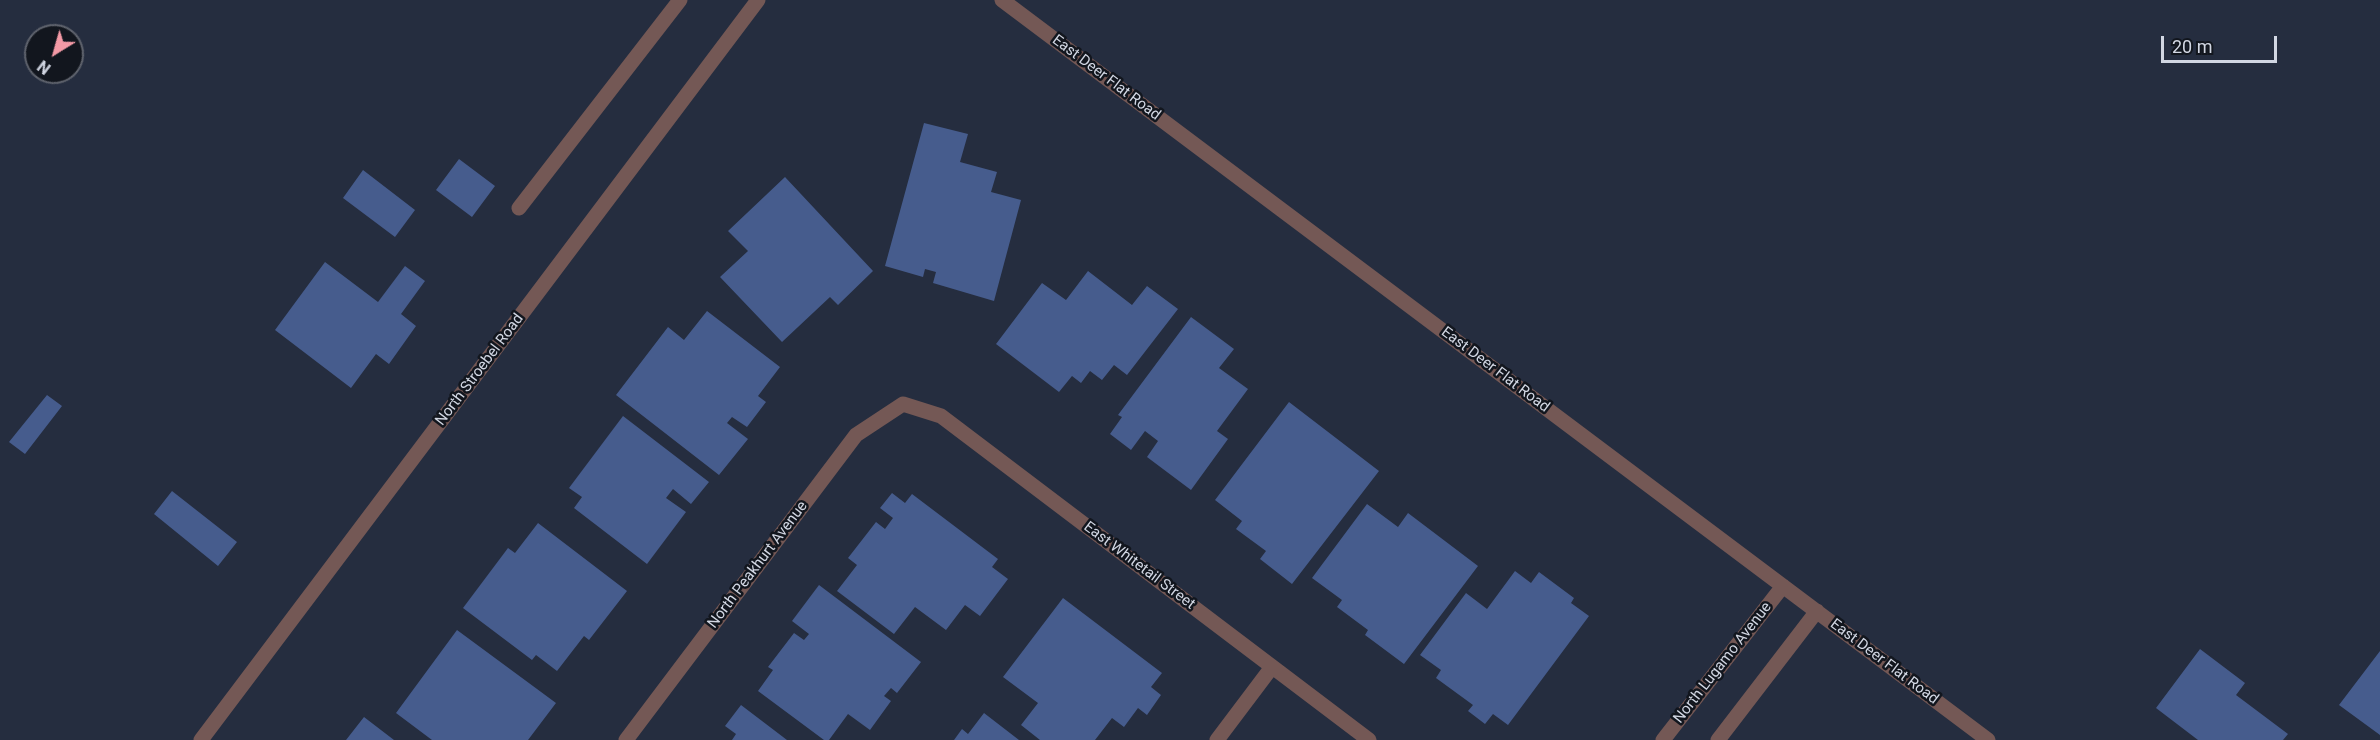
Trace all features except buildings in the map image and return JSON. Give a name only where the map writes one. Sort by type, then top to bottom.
[{"type":"street","points":[[519,208],[680,0]]},
{"type":"street","name":"North Stroebel Road","points":[[201,740],[759,0]]},
{"type":"street","name":"East Deer Flat Road","points":[[1002,0],[1988,740]]},
{"type":"street","name":"East Whitetail Street","points":[[903,404],[941,416],[1369,740]]},
{"type":"street","name":"North Peakhurt Avenue","points":[[626,740],[856,435],[903,404]]},
{"type":"street","name":"North Lugamo Avenue","points":[[1663,740],[1783,586]]},
{"type":"street","points":[[1718,740],[1817,611]]},
{"type":"street","points":[[1217,740],[1272,667]]}]
